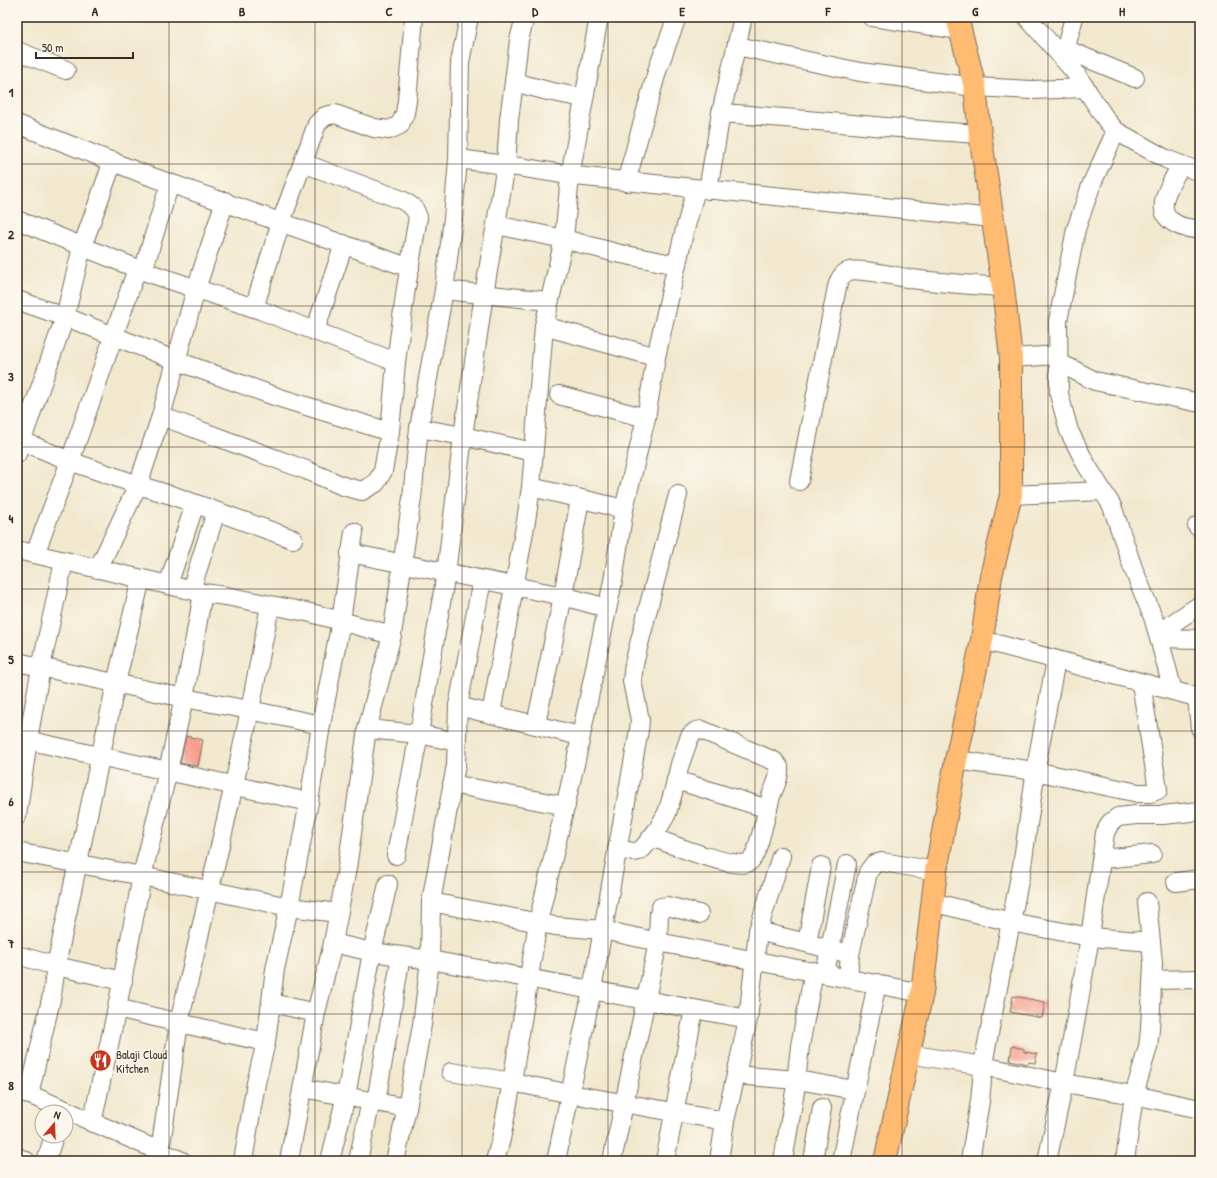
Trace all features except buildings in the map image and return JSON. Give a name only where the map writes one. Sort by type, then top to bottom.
[{"type":"main road","points":[[885,1161],[922,993],[936,871],[956,760],[982,640],[991,576],[1011,495],[1011,358],[1003,287],[980,134],[975,87],[959,24]]},
{"type":"street","points":[[254,308],[281,222],[317,124],[325,116],[335,114],[374,128],[389,130],[400,125],[405,114],[407,101],[414,17]]},
{"type":"street","points":[[289,1161],[316,1013],[333,942],[350,849],[367,729],[392,635],[412,498],[419,428],[444,290],[453,219],[458,159],[460,62],[469,17]]},
{"type":"street","points":[[396,855],[419,734],[446,573],[463,436],[484,294],[506,165],[508,120],[519,40],[525,17]]},
{"type":"street","points":[[491,714],[531,487],[544,326],[564,239],[570,176],[583,98],[599,17]]},
{"type":"street","points":[[626,182],[658,68],[677,17]]},
{"type":"street","points":[[495,1161],[501,1139],[512,1082],[538,922],[566,806],[607,608],[624,509],[646,418],[656,357],[677,265],[702,190],[743,17]]},
{"type":"street","points":[[872,17],[959,24]]},
{"type":"street","points":[[1027,17],[1064,54],[1098,108],[1116,131],[1166,159],[1200,172]]},
{"type":"street","points":[[1064,54],[1074,17]]},
{"type":"street","points":[[737,46],[860,72],[975,87],[1032,90],[1086,88]]},
{"type":"street","points":[[17,51],[66,70]]},
{"type":"street","points":[[1064,54],[1135,78]]},
{"type":"street","points":[[514,82],[583,98]]},
{"type":"street","points":[[721,113],[938,132],[980,134]]},
{"type":"street","points":[[17,124],[170,182],[410,268]]},
{"type":"street","points":[[1116,131],[1092,183],[1076,229],[1058,321],[1059,394],[1069,431],[1087,466],[1112,506],[1133,568],[1153,617],[1173,691]]},
{"type":"street","points":[[458,159],[506,165],[570,176],[993,218]]},
{"type":"street","points":[[113,161],[82,246],[65,317],[19,445],[70,461],[293,539]]},
{"type":"street","points":[[161,416],[306,470],[342,486],[362,490],[376,483],[383,471],[390,432],[396,362],[406,288],[418,218],[414,208],[402,200],[303,163]]},
{"type":"street","points":[[1181,165],[1165,196],[1163,205],[1165,214],[1169,220],[1179,225],[1193,229],[1200,229]]},
{"type":"street","points":[[35,554],[140,270],[170,182]]},
{"type":"street","points":[[98,569],[138,485],[161,416],[196,289],[224,201]]},
{"type":"street","points":[[17,220],[140,270],[254,308],[396,362]]},
{"type":"street","points":[[496,225],[564,239],[616,253],[677,265]]},
{"type":"street","points":[[315,331],[344,244]]},
{"type":"street","points":[[799,481],[837,287],[844,273],[851,270],[863,271],[912,279],[1003,287]]},
{"type":"street","points":[[444,290],[549,301]]},
{"type":"street","points":[[17,300],[115,336],[177,361],[277,397],[390,432]]},
{"type":"street","points":[[544,326],[656,357]]},
{"type":"street","points":[[1011,358],[1058,358],[1095,381],[1200,403]]},
{"type":"street","points":[[559,395],[646,418]]},
{"type":"street","points":[[419,428],[463,436],[533,452]]},
{"type":"street","points":[[531,487],[624,509]]},
{"type":"street","points":[[1011,495],[1102,491]]},
{"type":"street","points":[[556,1161],[592,990],[639,730],[640,720],[632,681],[634,664],[678,495]]},
{"type":"street","points":[[536,724],[563,596],[580,498]]},
{"type":"street","points":[[168,585],[195,504]]},
{"type":"street","points":[[92,1122],[123,981],[142,876],[184,698],[197,592],[216,512]]},
{"type":"street","points":[[242,1161],[256,1083],[266,1042],[272,1003],[274,970],[289,907],[309,802],[321,725],[341,621],[354,532]]},
{"type":"street","points":[[17,550],[197,592],[226,596],[311,613],[392,635]]},
{"type":"street","points":[[350,553],[563,596],[607,608]]},
{"type":"street","points":[[17,816],[22,739],[41,667],[64,561]]},
{"type":"street","points":[[48,1104],[23,1092],[52,994],[56,966],[100,756],[141,579]]},
{"type":"street","points":[[395,1161],[407,1108],[422,1025],[430,960],[431,902],[456,765],[458,706],[482,580]]},
{"type":"street","points":[[160,1151],[179,1023],[234,785],[270,606]]},
{"type":"street","points":[[1158,636],[1200,606]]},
{"type":"street","points":[[1158,636],[1200,639]]},
{"type":"street","points":[[982,640],[1198,698],[1200,728]]},
{"type":"street","points":[[970,1161],[980,1101],[983,1066],[1022,866],[1035,771],[1056,660]]},
{"type":"street","points":[[17,662],[184,698],[321,725]]},
{"type":"street","points":[[1142,683],[1163,815]]},
{"type":"street","points":[[458,706],[580,736]]},
{"type":"street","points":[[367,729],[419,734],[457,742]]},
{"type":"street","points":[[617,849],[634,852],[643,848],[658,829],[667,812],[680,764],[690,736],[696,731],[702,730],[774,761],[780,766],[780,774],[754,855],[748,864],[741,865],[723,862],[652,837]]},
{"type":"street","points":[[22,739],[309,802]]},
{"type":"street","points":[[956,760],[1035,771],[1138,793],[1150,793],[1158,790]]},
{"type":"street","points":[[676,780],[768,809]]},
{"type":"street","points":[[452,784],[566,806]]},
{"type":"street","points":[[1047,1161],[1064,1083],[1090,937],[1103,859],[1105,833],[1110,824],[1118,817],[1163,815],[1200,811]]},
{"type":"street","points":[[17,852],[142,876],[289,907],[338,913]]},
{"type":"street","points":[[1103,859],[1152,854]]},
{"type":"street","points":[[719,1161],[725,1121],[748,1019],[758,931],[781,856]]},
{"type":"street","points":[[848,978],[850,954],[868,872],[874,864],[882,862],[936,871]]},
{"type":"street","points":[[783,1161],[797,1080],[800,1046],[820,972],[831,950],[847,864]]},
{"type":"street","points":[[807,943],[821,866]]},
{"type":"street","points":[[1176,882],[1200,879]]},
{"type":"street","points":[[330,1161],[346,1096],[372,952],[388,884]]},
{"type":"street","points":[[431,902],[555,926],[603,930],[922,993]]},
{"type":"street","points":[[932,902],[1011,922],[1090,937],[1151,942]]},
{"type":"street","points":[[1125,1161],[1134,1095],[1148,1047],[1150,1028],[1153,980],[1151,942],[1146,902]]},
{"type":"street","points":[[612,1161],[658,942],[659,914],[661,908],[667,906],[698,914]]},
{"type":"street","points":[[758,931],[850,954]]},
{"type":"street","points":[[333,942],[372,952],[430,960],[748,1019]]},
{"type":"street","points":[[17,955],[56,966],[123,981]]},
{"type":"street","points":[[358,1161],[373,1101],[401,956]]},
{"type":"street","points":[[1153,980],[1200,979]]},
{"type":"street","points":[[842,1161],[877,983]]},
{"type":"street","points":[[272,1003],[316,1013]]},
{"type":"street","points":[[117,1008],[266,1042]]},
{"type":"street","points":[[665,1161],[694,1009]]},
{"type":"street","points":[[908,1054],[983,1066],[1200,1109]]},
{"type":"street","points":[[452,1072],[725,1121]]},
{"type":"street","points":[[736,1075],[797,1080],[855,1090]]},
{"type":"street","points":[[303,1088],[407,1108]]},
{"type":"street","points":[[813,1161],[822,1108]]},
{"type":"street","points":[[74,1115],[182,1161]]},
{"type":"street","points":[[46,1161],[51,1144]]},
{"type":"street","points":[[17,1157],[26,1161]]},
{"type":"place","name":"Balaji Cloud Kitchen","points":[[100,1061]]}]
